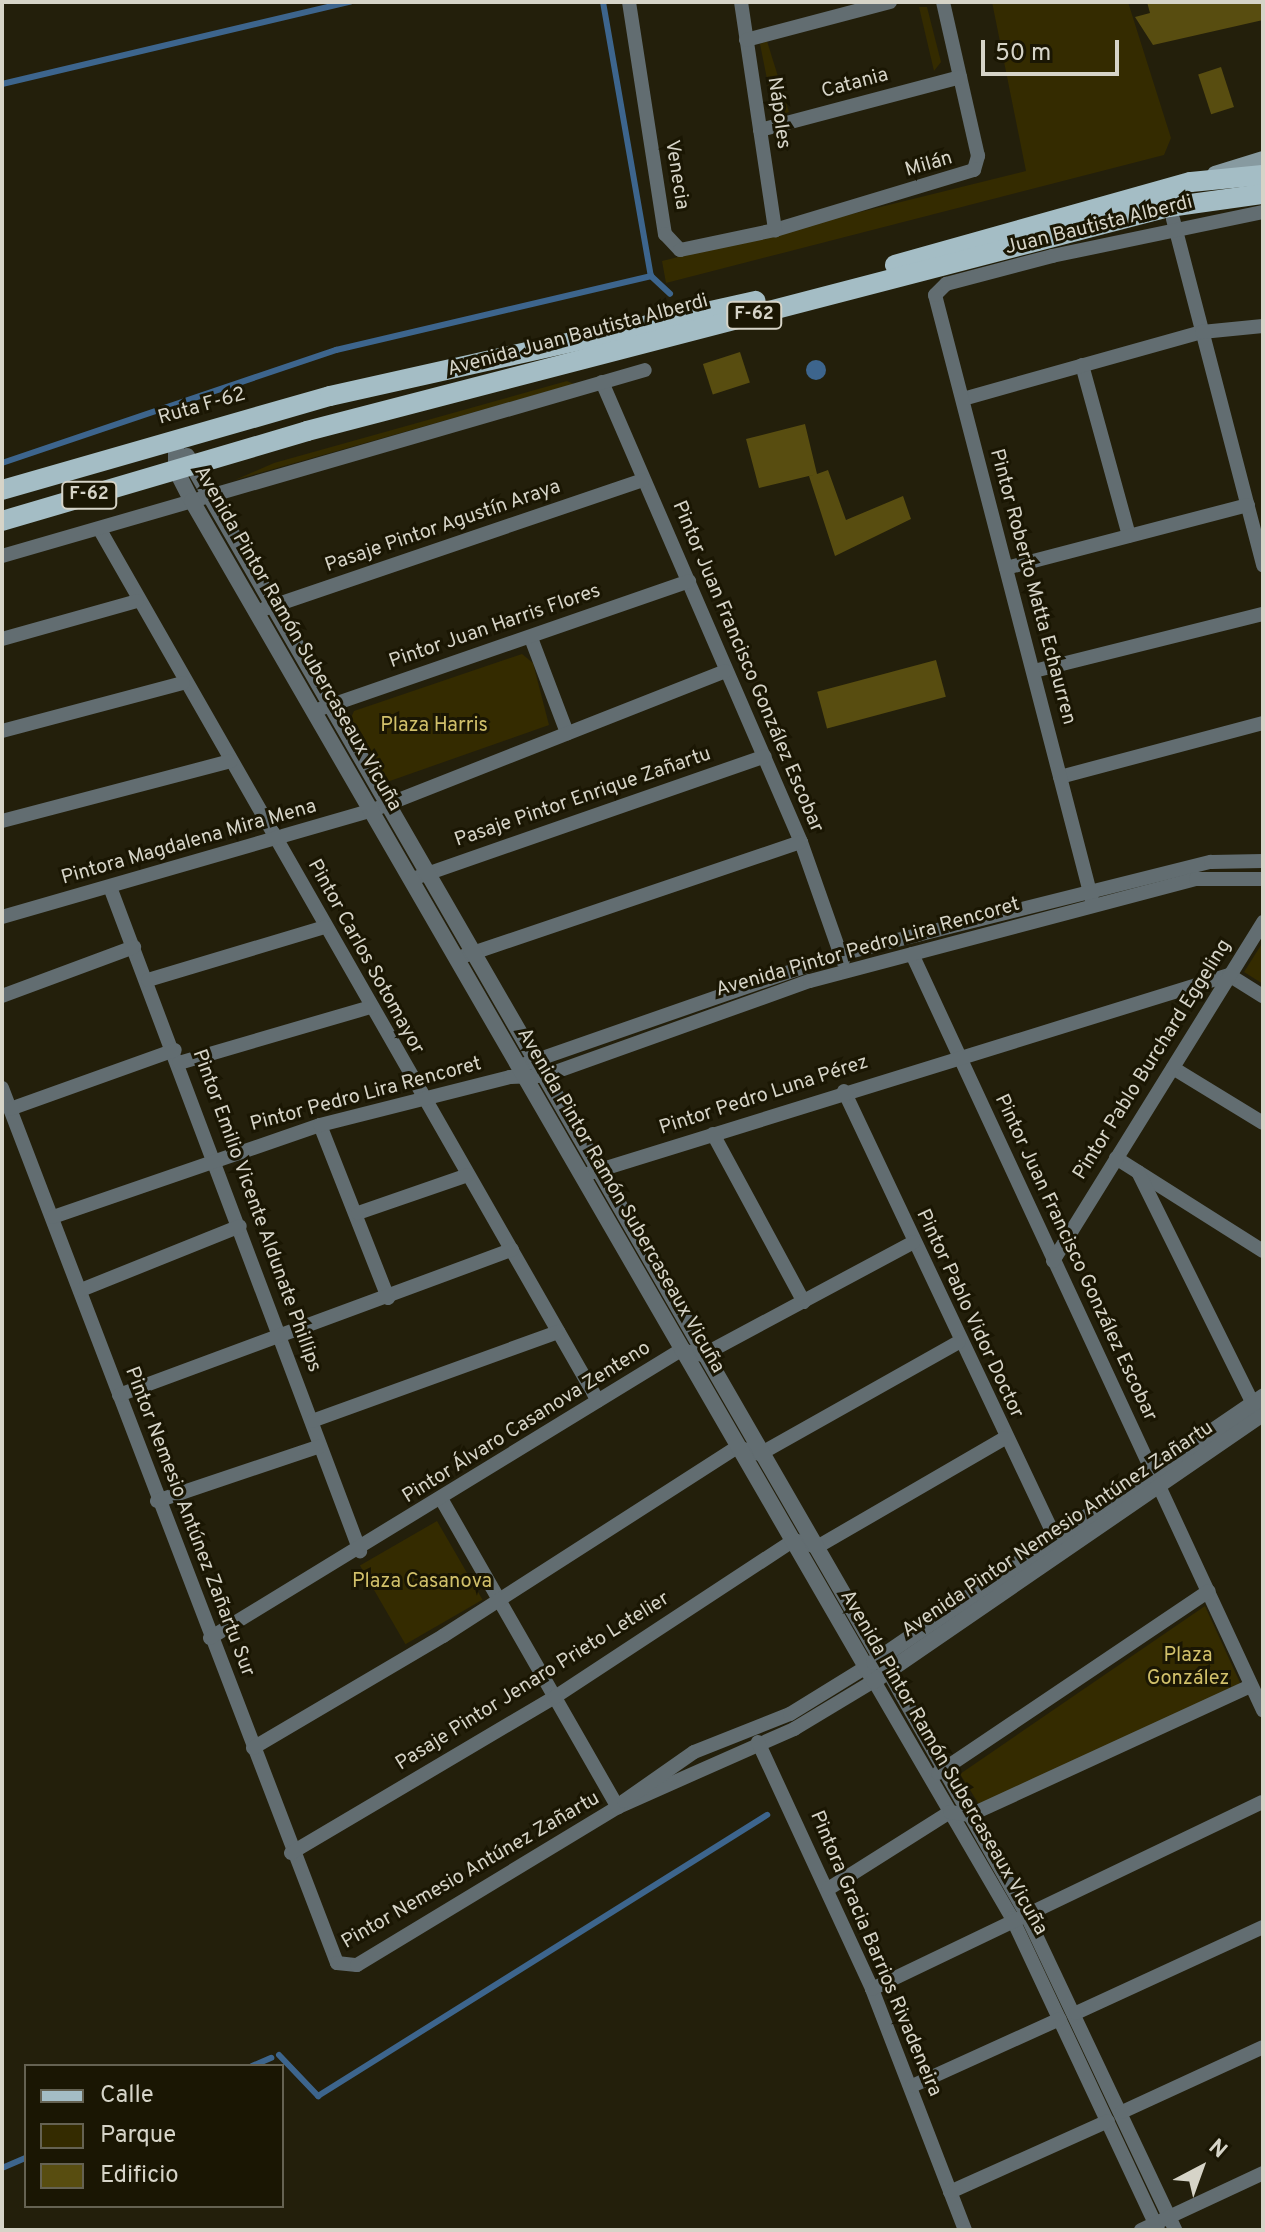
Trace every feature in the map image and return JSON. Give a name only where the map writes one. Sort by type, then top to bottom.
[{"type":"main road","points":[[1196,190],[1263,159]]},
{"type":"main road","name":"Avenida Juan Bautista Alberdi","points":[[415,375],[765,299],[1263,175]]},
{"type":"main road","name":"Avenida Juan Bautista Alberdi","points":[[1196,190],[1263,192]]},
{"type":"main road","name":"Avenida Juan Bautista Alberdi","points":[[2,521],[185,468],[1172,217],[1196,190]]},
{"type":"main road","name":"Ruta F-62","points":[[2,490],[415,375]]},
{"type":"street","name":"Venecia","points":[[629,2],[669,243],[686,250],[775,230]]},
{"type":"street","name":"Nápoles","points":[[741,2],[775,230]]},
{"type":"street","points":[[746,40],[890,2]]},
{"type":"street","name":"Milán","points":[[775,230],[969,174],[978,156],[943,2]]},
{"type":"street","name":"Catania","points":[[760,130],[960,77]]},
{"type":"street","name":"Juan Bautista Alberdi","points":[[946,284],[1172,217],[1263,212]]},
{"type":"street","points":[[1172,217],[1263,565]]},
{"type":"street","name":"Pintor Roberto Matta Echaurren","points":[[946,284],[935,295],[1092,898]]},
{"type":"street","points":[[963,399],[1202,332],[1263,326]]},
{"type":"street","points":[[1082,365],[1129,536]]},
{"type":"street","points":[[2,556],[645,370]]},
{"type":"street","name":"Pintor Juan Francisco González Escobar","points":[[602,382],[801,842],[847,971]]},
{"type":"street","name":"Avenida Pintor Ramón Subercaseaux Vicuña","points":[[176,440],[192,501],[256,611],[322,707]]},
{"type":"street","name":"Avenida Pintor Ramón Subercaseaux Vicuña","points":[[185,468],[209,495],[273,606],[322,707],[465,955],[582,1176],[737,1447],[877,1669],[937,1773],[970,1815],[1019,1915],[1060,2019],[1108,2121],[1151,2228]]},
{"type":"street","name":"Pasaje Pintor Agustín Araya","points":[[256,611],[643,480]]},
{"type":"street","points":[[1006,568],[1248,505]]},
{"type":"street","name":"Pintor Carlos Sotomayor","points":[[100,530],[183,683],[598,1401]]},
{"type":"street","name":"Pintor Juan Harris Flores","points":[[322,707],[531,638],[689,581]]},
{"type":"street","points":[[2,639],[137,601]]},
{"type":"street","points":[[1034,671],[1263,614]]},
{"type":"street","points":[[531,638],[567,733]]},
{"type":"street","name":"Pintora Magdalena Mira Mena","points":[[2,917],[379,806],[726,671]]},
{"type":"street","points":[[2,731],[183,683]]},
{"type":"street","points":[[1060,777],[1263,723]]},
{"type":"street","name":"Pasaje Pintor Enrique Zañartu","points":[[420,876],[765,756]]},
{"type":"street","points":[[2,821],[230,761]]},
{"type":"street","points":[[465,955],[801,842]]},
{"type":"street","name":"Avenida Pintor Pedro Lira Rencoret","points":[[527,1072],[847,971],[1211,862],[1263,861]]},
{"type":"street","name":"Avenida Pintor Pedro Lira Rencoret","points":[[527,1072],[841,954],[1092,898],[1217,876],[1263,879]]},
{"type":"street","name":"Pintor Emilio Vicente Aldunate Phillips","points":[[110,887],[177,1057],[360,1551]]},
{"type":"street","name":"Pintor Pablo Burchard Eggeling","points":[[1053,1261],[1263,922]]},
{"type":"street","points":[[148,980],[325,927]]},
{"type":"street","points":[[2,996],[134,947]]},
{"type":"street","name":"Pintor Juan Francisco González Escobar","points":[[912,954],[1263,1710]]},
{"type":"street","points":[[1229,975],[1263,996]]},
{"type":"street","name":"Pintor Pedro Luna Pérez","points":[[582,1176],[844,1091],[1229,975]]},
{"type":"street","points":[[10,1109],[177,1057],[371,1007]]},
{"type":"street","points":[[1173,1068],[1263,1123]]},
{"type":"street","name":"Avenida Pintor Ramón Subercaseaux Vicuña","points":[[527,1072],[599,1170],[760,1454],[817,1547],[877,1669]]},
{"type":"street","name":"Pintor Pedro Lira Rencoret","points":[[53,1217],[213,1158],[320,1125],[423,1102],[527,1072]]},
{"type":"street","name":"Pintor Nemesio Antúnez Zañartu Sur","points":[[2,1088],[81,1290],[157,1501],[291,1853],[343,1967]]},
{"type":"street","name":"Pintor Pablo Vidor Doctor","points":[[844,1091],[959,1342],[1059,1545]]},
{"type":"street","points":[[320,1125],[358,1213],[388,1298]]},
{"type":"street","points":[[713,1134],[804,1302]]},
{"type":"street","points":[[1116,1158],[1263,1251]]},
{"type":"street","points":[[1138,1172],[1260,1411]]},
{"type":"street","points":[[358,1213],[468,1175]]},
{"type":"street","points":[[81,1290],[240,1226]]},
{"type":"street","points":[[703,1355],[914,1242]]},
{"type":"street","points":[[119,1395],[283,1340],[512,1250]]},
{"type":"street","points":[[312,1421],[558,1332]]},
{"type":"street","points":[[253,1748],[499,1601],[737,1447],[760,1454],[959,1342]]},
{"type":"street","name":"Pintor Álvaro Casanova Zenteno","points":[[210,1638],[443,1502],[681,1350],[703,1355]]},
{"type":"street","name":"Avenida Pintor Nemesio Antúnez Zañartu","points":[[618,1807],[758,1742],[877,1669],[1260,1411]]},
{"type":"street","points":[[794,1540],[817,1547],[1005,1438]]},
{"type":"street","points":[[157,1501],[320,1446]]},
{"type":"street","points":[[443,1502],[618,1807]]},
{"type":"street","name":"Pasaje Pintor Jenaro Prieto Letelier","points":[[291,1853],[555,1697],[794,1540]]},
{"type":"street","points":[[937,1773],[1209,1591]]},
{"type":"street","name":"Avenida Pintor Nemesio Antúnez Zañartu","points":[[618,1807],[644,1781],[694,1752],[790,1714],[877,1669]]},
{"type":"street","points":[[828,1889],[950,1812],[970,1815],[1251,1686]]},
{"type":"street","name":"Pintora Gracia Barrios Rivadeneira","points":[[758,1742],[872,1989],[965,2230]]},
{"type":"street","name":"Avenida Pintor Ramón Subercaseaux Vicuña","points":[[937,1773],[950,1812],[1019,1915],[1076,2013],[1172,2223]]},
{"type":"street","points":[[872,1989],[1019,1915],[1263,1802]]},
{"type":"street","name":"Pintor Nemesio Antúnez Zañartu","points":[[343,1967],[618,1807]]},
{"type":"street","points":[[1076,2013],[1263,1927]]},
{"type":"street","points":[[912,2086],[1060,2019]]},
{"type":"street","points":[[1122,2112],[1263,2047]]},
{"type":"street","points":[[950,2192],[1108,2121]]},
{"type":"street","points":[[1151,2228],[1172,2223],[1263,2173]]},
{"type":"green space","points":[[992,2],[1128,2],[1171,138],[1164,155],[666,283],[662,261],[1026,171]]},
{"type":"green space","points":[[919,7],[927,7],[941,62],[934,71]]},
{"type":"green space","points":[[767,41],[789,112],[780,115],[774,114],[760,44]]},
{"type":"green space","points":[[567,381],[574,384],[235,480],[274,463]]},
{"type":"green space","name":"Plaza Harris","points":[[522,654],[533,663],[549,725],[387,782],[351,718],[354,711]]},
{"type":"green space","points":[[1263,942],[1263,984],[1244,972]]},
{"type":"green space","name":"Plaza Casanova","points":[[437,1521],[482,1600],[405,1644],[360,1566]]},
{"type":"green space","name":"Plaza González","points":[[1205,1606],[1242,1687],[980,1806],[960,1774]]},
{"type":"water","points":[[816,360],[823,363],[826,370],[823,377],[816,380],[809,377],[806,370],[809,363]]},
{"type":"building","points":[[1147,2],[1263,2],[1263,20],[1153,45],[1135,17],[1150,13]]},
{"type":"building","points":[[1221,67],[1234,107],[1211,114],[1198,74]]},
{"type":"building","points":[[740,352],[750,382],[713,394],[703,364]]},
{"type":"building","points":[[805,424],[817,474],[759,488],[746,439]]},
{"type":"building","points":[[828,470],[846,520],[903,496],[911,519],[835,556],[809,476]]},
{"type":"building","points":[[936,660],[946,697],[827,729],[817,692]]},
{"type":"waterway","points":[[2,84],[350,2]]},
{"type":"waterway","points":[[603,2],[651,276],[670,294]]},
{"type":"waterway","points":[[2,463],[336,350],[651,276]]},
{"type":"waterway","points":[[279,2055],[318,2096],[767,1815]]},
{"type":"waterway","points":[[257,2064],[271,2058]]},
{"type":"waterway","points":[[2,2168],[24,2159]]}]
